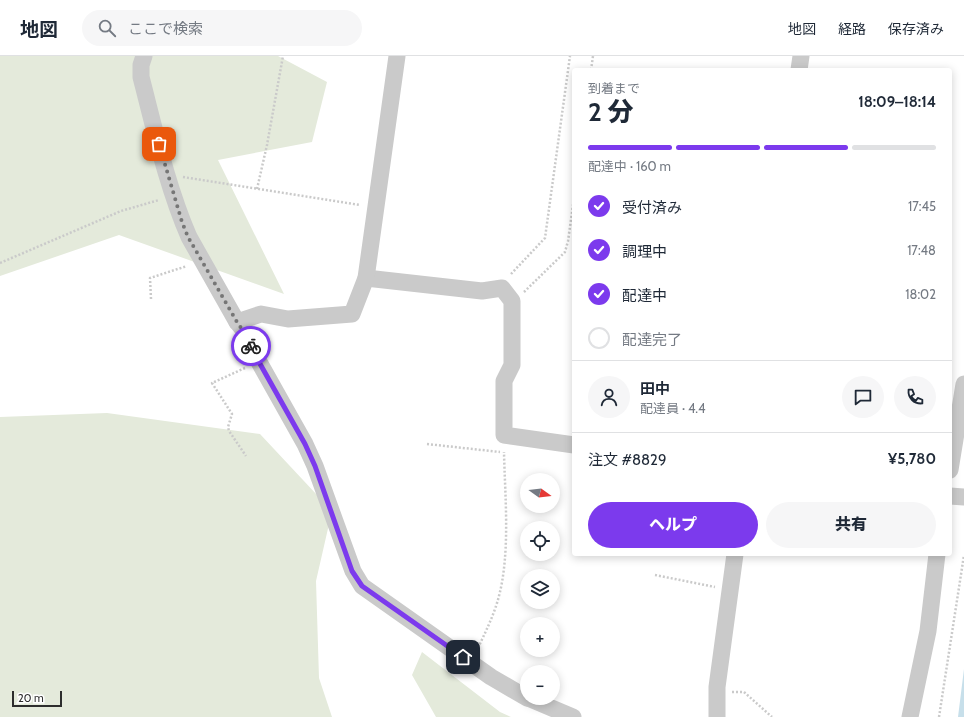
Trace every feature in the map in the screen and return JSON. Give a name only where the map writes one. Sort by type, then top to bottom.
[{"type":"street","points":[[144,56],[141,65],[141,77],[167,174],[188,237],[244,332],[305,444],[352,571],[362,586],[471,663],[520,694]]},
{"type":"street","points":[[237,322],[261,314],[288,319],[352,314],[366,278],[397,56]]},
{"type":"street","points":[[799,68],[801,56]]},
{"type":"street","points":[[366,278],[507,294],[512,365],[504,381],[504,435],[572,445]]},
{"type":"street","points":[[952,458],[964,384]]},
{"type":"street","points":[[952,496],[964,498]]},
{"type":"street","points":[[718,717],[717,687],[735,556]]},
{"type":"street","points":[[910,717],[928,631],[937,556]]},
{"type":"street","points":[[544,705],[573,717]]},
{"type":"path","points":[[257,188],[267,145],[283,56]]},
{"type":"path","points":[[570,56],[545,238],[505,280],[507,294],[518,297],[565,252],[572,212]]},
{"type":"path","points":[[591,68],[593,56]]},
{"type":"path","points":[[167,174],[363,205]]},
{"type":"path","points":[[0,263],[121,211],[154,201],[176,201]]},
{"type":"path","points":[[151,299],[150,278],[202,261]]},
{"type":"path","points":[[246,456],[229,431],[228,427],[232,414],[212,383],[259,362]]},
{"type":"path","points":[[471,663],[497,603],[503,578],[506,542],[504,435]]},
{"type":"path","points":[[427,444],[504,453]]},
{"type":"path","points":[[939,717],[964,555]]},
{"type":"path","points":[[655,575],[730,589]]},
{"type":"path","points":[[717,694],[744,692],[772,717]]},
{"type":"green space","points":[[0,56],[278,56],[327,82],[312,142],[218,160],[284,294],[119,235],[0,276]]},
{"type":"green space","points":[[107,413],[260,434],[332,511],[316,581],[319,678],[332,717],[0,717],[0,417]]},
{"type":"green space","points":[[422,652],[500,712],[511,717],[436,717],[412,675]]},
{"type":"water","points":[[964,669],[964,717],[958,717]]},
{"type":"way so far","points":[[159,144],[167,174],[188,237],[251,346]]},
{"type":"route","points":[[251,346],[305,444],[315,466],[352,571],[362,586],[463,657]]}]
